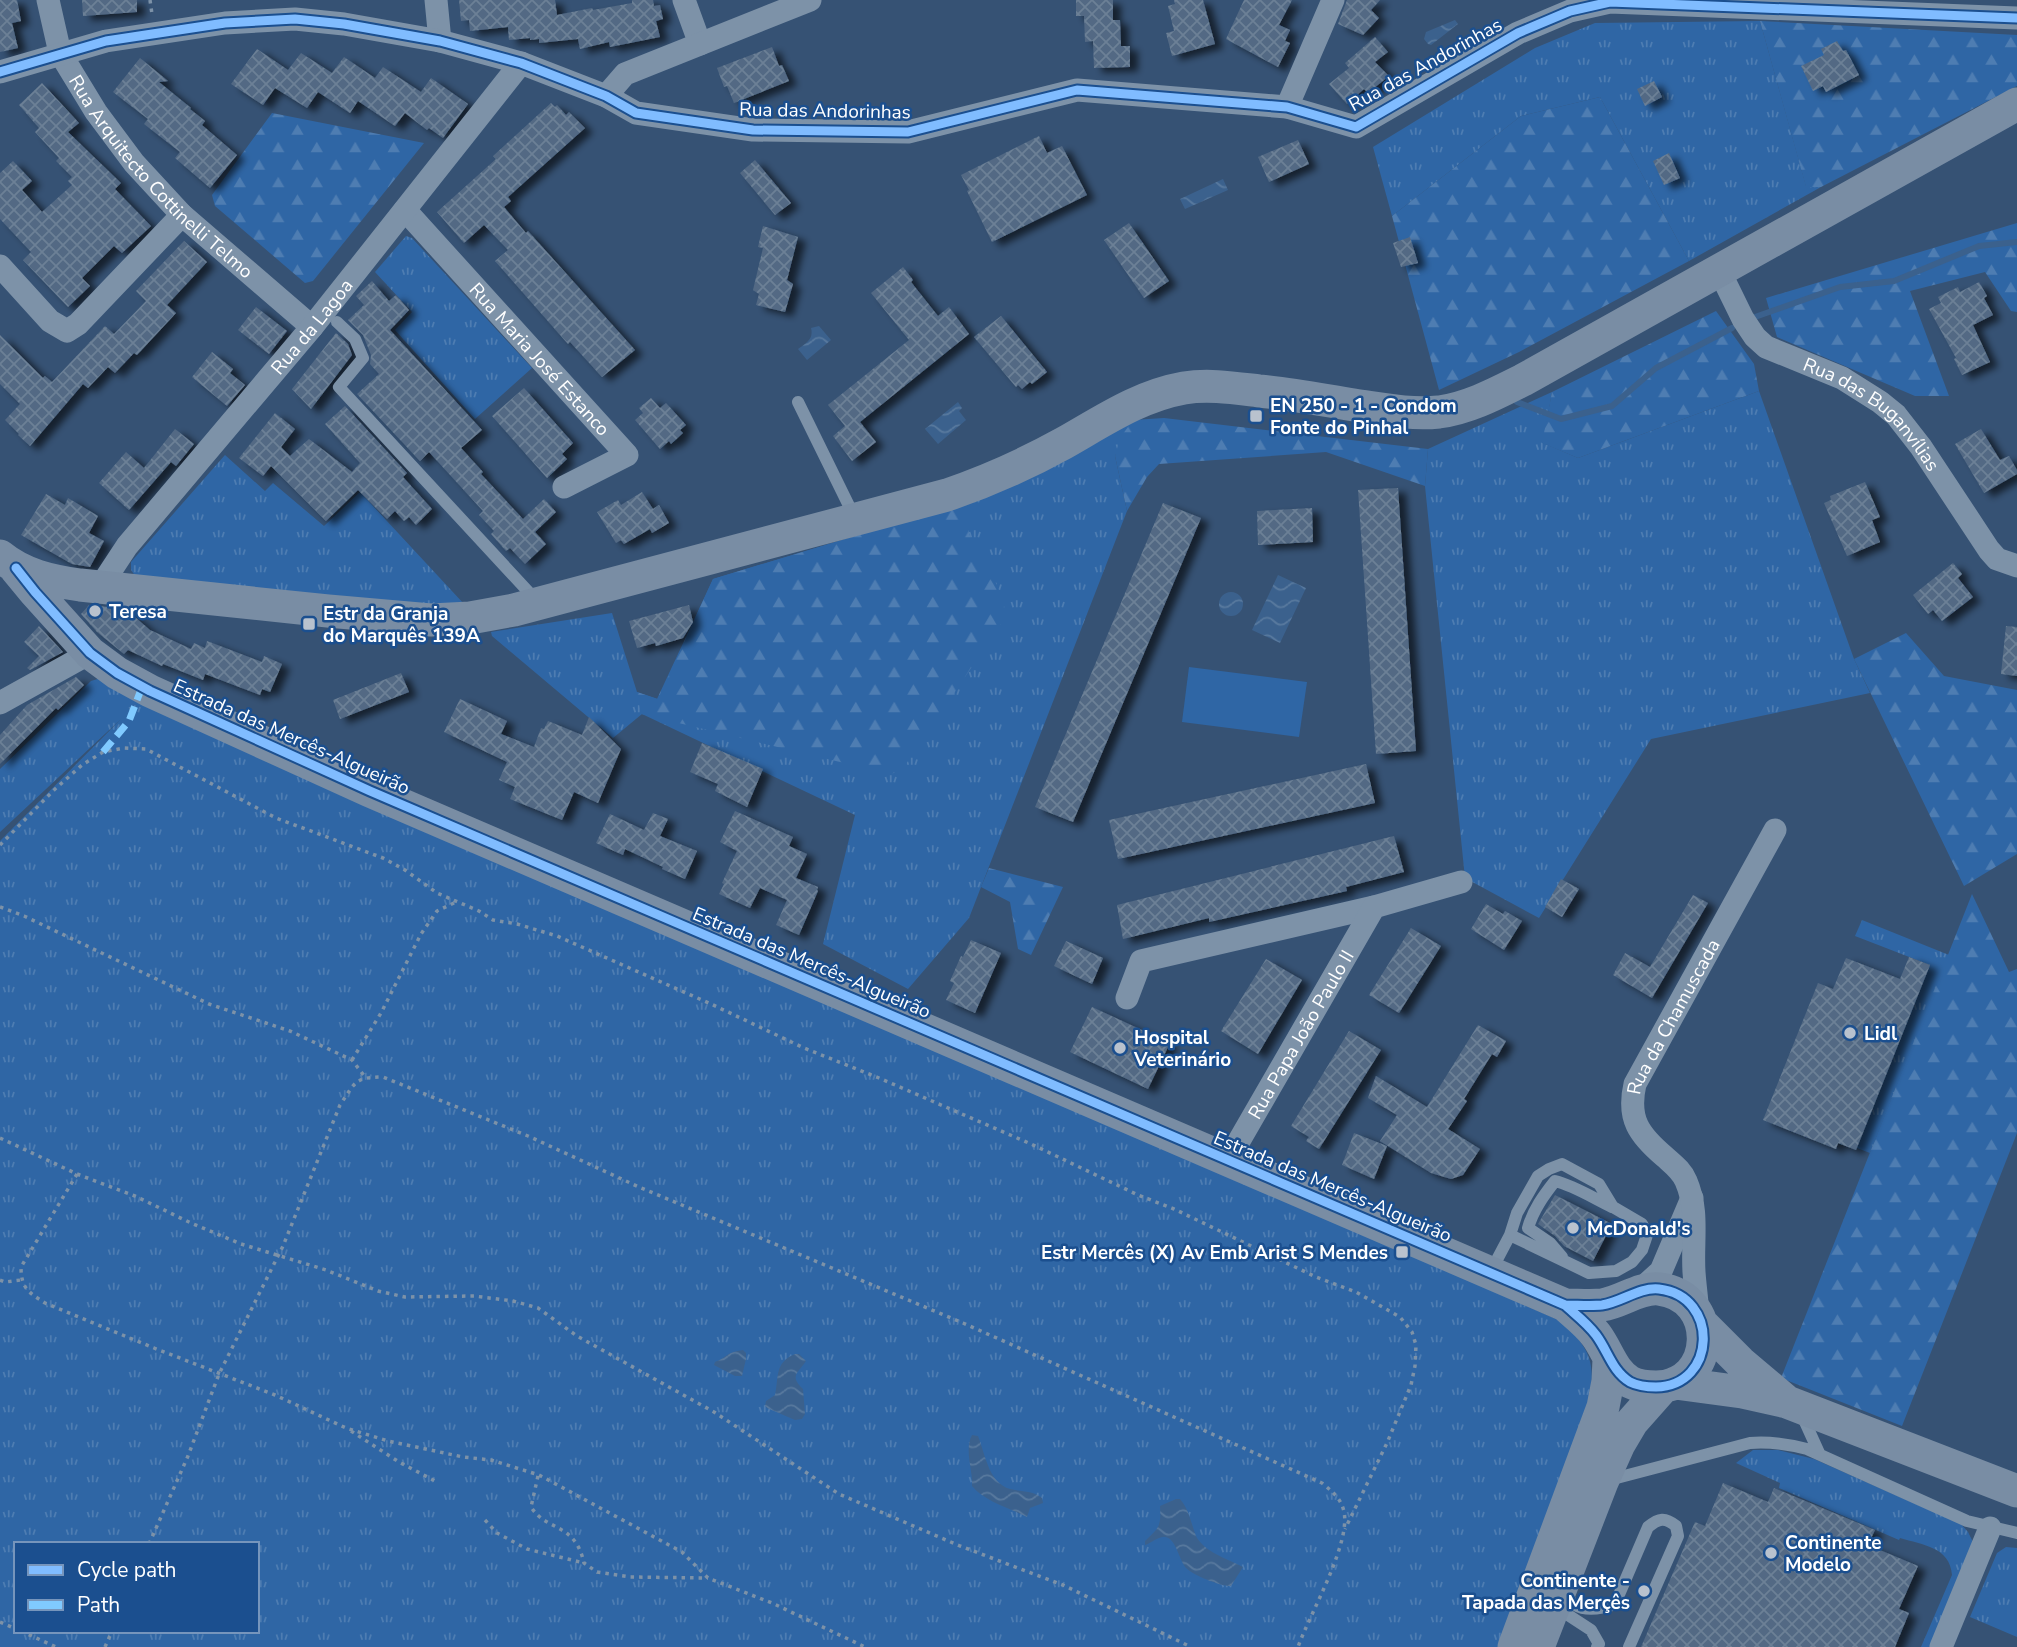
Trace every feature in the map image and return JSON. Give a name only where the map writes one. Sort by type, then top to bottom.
[{"type":"street","name":"Rua Arquitecto Cottinelli Telmo","points":[[48,0],[60,54],[96,113],[134,163],[182,215],[312,327]]},
{"type":"street","points":[[436,0],[440,41]]},
{"type":"street","points":[[684,0],[700,44]]},
{"type":"street","points":[[606,96],[625,74],[810,0]]},
{"type":"street","points":[[1287,107],[1333,0]]},
{"type":"street","name":"Rua das Andorinhas","points":[[0,72],[106,41],[213,24],[282,19],[324,20],[440,41],[521,63],[606,96],[636,113],[752,130],[908,132],[1077,90],[1287,107],[1356,127],[1518,33],[1570,11],[1610,2],[2017,19]]},
{"type":"street","name":"Rua da Lagoa","points":[[90,586],[312,327],[521,63]]},
{"type":"street","points":[[8,562],[58,582],[90,586],[431,620],[481,616],[539,603],[971,487],[1034,459],[1125,407],[1174,390],[1207,386],[1230,388],[1391,411],[1439,412],[1457,408],[1523,380],[2017,104]]},
{"type":"street","name":"Rua Maria José Estanco","points":[[405,210],[627,455],[564,487]]},
{"type":"street","points":[[0,266],[50,321],[67,331],[78,324],[182,215]]},
{"type":"street","name":"Rua das Buganvílias","points":[[1719,270],[1755,337],[1766,347],[1842,378],[1896,415],[1922,447],[1989,550],[1997,559],[2017,566]]},
{"type":"street","name":"Estrada das Mercês-Algueirão","points":[[8,562],[90,653],[117,673],[150,691],[370,791],[1565,1305],[1586,1323],[1618,1372],[1631,1382],[1647,1387],[1669,1385],[1742,1392],[1792,1404],[2017,1491]]},
{"type":"street","points":[[64,622],[68,602],[90,586]]},
{"type":"street","points":[[1,701],[90,653]]},
{"type":"street","name":"Rua da Chamuscada","points":[[1700,1320],[1694,1271],[1695,1217],[1692,1198],[1681,1172],[1654,1147],[1637,1126],[1631,1101],[1634,1084],[1775,830]]},
{"type":"street","points":[[1126,998],[1141,961],[1374,907],[1461,882]]},
{"type":"street","name":"Rua Papa João Paulo II","points":[[1228,1160],[1374,907]]},
{"type":"street","points":[[1514,1647],[1603,1407],[1608,1381],[1605,1336],[1608,1321],[1615,1308],[1661,1271],[1692,1198]]},
{"type":"street","name":"Estrada das Mercês-Algueirão","points":[[1565,1305],[1602,1305],[1656,1289],[1673,1292],[1688,1301],[1700,1320],[1740,1362],[1792,1404]]},
{"type":"street","points":[[1538,1647],[1619,1444],[1632,1422],[1669,1385],[1690,1374],[1700,1359],[1704,1342],[1700,1320]]},
{"type":"street","points":[[1941,1647],[1990,1528]]},
{"type":"lane","points":[[337,323],[355,339],[363,358],[339,387],[539,603]]},
{"type":"lane","points":[[798,402],[855,519]]},
{"type":"lane","points":[[1490,1272],[1510,1235],[1517,1213],[1538,1176],[1549,1168],[1562,1164],[1600,1184],[1612,1208]]},
{"type":"lane","points":[[1510,1235],[1566,1262],[1589,1273],[1616,1271],[1632,1262],[1642,1250],[1647,1235],[1642,1224],[1570,1185],[1555,1181],[1545,1193],[1528,1228],[1550,1243],[1566,1262]]},
{"type":"lane","points":[[1647,1235],[1662,1237],[1672,1246]]},
{"type":"lane","points":[[1792,1404],[1820,1455]]},
{"type":"lane","points":[[1602,1482],[1766,1441],[1807,1449],[1967,1521],[2017,1533]]},
{"type":"lane","points":[[1553,1542],[1554,1557],[1548,1582],[1550,1590],[1559,1593],[1577,1607],[1600,1609],[1615,1604],[1648,1527],[1658,1519],[1668,1519],[1676,1526],[1678,1536],[1629,1647]]},
{"type":"lane","points":[[1559,1593],[1568,1615],[1591,1630],[1599,1644],[1597,1647]]},
{"type":"path","points":[[0,845],[82,765],[103,752],[124,748],[146,749],[276,818],[383,858],[455,903],[479,911],[493,920],[557,936],[804,1048],[1031,1144],[1316,1277],[1356,1292],[1400,1317],[1412,1332],[1416,1345],[1411,1385],[1387,1443],[1345,1529],[1340,1551],[1298,1647]]},
{"type":"path","points":[[352,1060],[381,1013],[421,933],[437,912],[455,903]]},
{"type":"path","points":[[0,906],[209,1004],[290,1031],[352,1060],[365,1077]]},
{"type":"path","points":[[150,1542],[188,1455],[219,1374],[278,1255],[340,1105],[353,1086],[365,1077],[383,1077],[528,1136],[963,1323],[1322,1483],[1337,1495],[1344,1510],[1345,1529]]},
{"type":"path","points":[[0,1138],[241,1244],[326,1270],[378,1291],[405,1297],[474,1296],[513,1301],[538,1308],[577,1336],[714,1412],[839,1494],[960,1546],[1063,1584],[1191,1647]]},
{"type":"path","points":[[77,1174],[21,1267],[21,1280],[30,1293],[45,1303],[275,1395],[346,1428],[437,1482]]},
{"type":"path","points":[[0,1280],[21,1280]]},
{"type":"path","points":[[346,1428],[388,1441],[463,1457],[491,1460],[539,1475],[682,1552],[708,1578]]},
{"type":"path","points":[[539,1475],[531,1507],[536,1514],[565,1531],[581,1548],[584,1563]]},
{"type":"path","points":[[485,1520],[497,1533],[527,1549],[584,1563],[597,1572],[630,1577],[708,1578],[772,1603],[865,1647]]},
{"type":"path","points":[[25,1633],[56,1647]]},
{"type":"green space","points":[[1760,21],[1806,186],[1821,187],[1689,261],[1600,97],[1521,116],[1392,216],[1373,147],[1535,48],[1595,23]]},
{"type":"green space","points":[[1760,21],[2017,35],[2017,86],[1821,187],[1806,187]]},
{"type":"green space","points":[[1600,97],[1689,261],[1519,352],[1439,390],[1392,216],[1521,116]]},
{"type":"green space","points":[[272,113],[424,143],[313,281],[305,283],[215,206],[212,195]]},
{"type":"green space","points":[[2017,223],[2017,312],[2011,311],[1985,272],[1910,291],[1949,396],[1915,396],[1777,337],[1766,298]]},
{"type":"green space","points":[[406,236],[412,238],[532,368],[475,419],[395,330],[412,312],[375,272]]},
{"type":"green space","points":[[1716,311],[1754,364],[1759,391],[1578,458],[1542,443],[1552,392]]},
{"type":"green space","points":[[1759,391],[1854,659],[1870,693],[1651,739],[1539,918],[1465,878],[1425,486],[1428,449],[1552,392],[1543,443],[1578,458]]},
{"type":"green space","points":[[1164,418],[1428,449],[1425,486],[1326,452],[1159,464],[1147,477],[1127,511],[1115,456],[1120,438],[1133,420]]},
{"type":"green space","points":[[1133,420],[1115,456],[1127,511],[969,918],[908,989],[823,944],[855,815],[642,714],[613,738],[492,636],[491,632],[612,613],[637,692],[657,699],[713,579],[968,502]]},
{"type":"green space","points":[[225,455],[265,491],[273,483],[324,526],[360,492],[464,604],[431,608],[136,577],[131,570],[131,562]]},
{"type":"green space","points":[[968,502],[969,534],[997,585],[1007,615],[904,767],[892,774],[641,714],[637,692],[658,699],[713,579]]},
{"type":"green space","points":[[1906,633],[1944,676],[2017,690],[2017,854],[1964,886],[1854,659]]},
{"type":"green space","points":[[1189,667],[1307,682],[1299,737],[1182,722]]},
{"type":"green space","points":[[101,678],[1563,1322],[1580,1341],[1589,1357],[1592,1376],[1590,1401],[1507,1647],[0,1647],[0,841],[121,719],[0,832],[0,769],[91,681]]},
{"type":"green space","points":[[989,868],[1063,887],[1031,955],[1018,949],[1010,902],[981,887]]},
{"type":"green space","points":[[1972,894],[2009,972],[2017,969],[2017,1133],[1902,1426],[1781,1378]]},
{"type":"green space","points":[[1862,920],[1949,955],[1870,1153],[1857,1148],[1930,965],[1855,936]]},
{"type":"green space","points":[[1753,1450],[1778,1450],[1814,1459],[1961,1524],[1973,1542],[1931,1647],[1921,1647],[1952,1575],[1946,1558],[1926,1545],[1900,1538],[1899,1540],[1779,1488],[1780,1483],[1736,1463]]},
{"type":"green space","points":[[2006,1547],[2017,1548],[2017,1637],[1970,1617],[1997,1553]]},
{"type":"water","points":[[1455,20],[1458,24],[1431,45],[1424,39],[1426,32]]},
{"type":"water","points":[[1223,179],[1228,190],[1185,209],[1180,199]]},
{"type":"water","points":[[819,326],[831,340],[807,360],[798,349],[810,338],[811,328]]},
{"type":"water","points":[[958,402],[962,408],[959,411],[966,420],[938,444],[925,429]]},
{"type":"water","points":[[1278,575],[1306,588],[1280,643],[1252,630]]},
{"type":"water","points":[[1231,592],[1240,595],[1243,604],[1240,613],[1231,616],[1222,613],[1219,604],[1222,595]]},
{"type":"water","points":[[743,1350],[746,1359],[742,1376],[735,1376],[714,1365],[730,1353]]},
{"type":"water","points":[[795,1354],[799,1354],[806,1361],[796,1378],[803,1389],[805,1414],[802,1419],[795,1420],[765,1406],[766,1401],[775,1395],[780,1366]]},
{"type":"water","points":[[972,1435],[978,1436],[990,1469],[999,1483],[1006,1488],[1032,1493],[1042,1498],[1043,1503],[1030,1508],[1027,1517],[990,1500],[972,1486],[969,1454]]},
{"type":"water","points":[[1180,1499],[1186,1507],[1200,1542],[1210,1551],[1243,1567],[1231,1586],[1215,1583],[1186,1568],[1169,1538],[1160,1538],[1145,1545],[1145,1541],[1158,1526],[1160,1506]]},
{"type":"building","points":[[0,0],[17,0],[21,21],[12,23],[18,48],[0,52]]},
{"type":"building","points":[[82,0],[137,0],[137,12],[83,16]]},
{"type":"building","points":[[459,0],[555,0],[557,15],[632,3],[632,0],[653,0],[654,6],[660,5],[663,19],[656,21],[660,37],[610,47],[609,42],[580,49],[578,39],[539,43],[539,39],[530,38],[509,40],[508,27],[470,31],[469,20],[461,21]]},
{"type":"building","points":[[1076,0],[1113,0],[1113,20],[1120,20],[1121,46],[1130,46],[1130,67],[1094,68],[1093,41],[1085,42],[1084,16],[1076,16]]},
{"type":"building","points":[[1174,0],[1203,0],[1215,44],[1172,56],[1166,33],[1174,31],[1168,6],[1175,4]]},
{"type":"building","points":[[1244,0],[1292,0],[1279,25],[1290,30],[1285,41],[1290,43],[1278,67],[1226,39]]},
{"type":"building","points":[[1347,0],[1380,0],[1371,10],[1379,18],[1363,35],[1338,24]]},
{"type":"building","points":[[1375,37],[1388,52],[1375,62],[1389,76],[1368,93],[1364,89],[1347,104],[1329,84],[1349,68],[1345,63]]},
{"type":"building","points":[[1837,41],[1843,51],[1846,50],[1859,75],[1826,92],[1823,86],[1813,91],[1801,66],[1824,55],[1821,49]]},
{"type":"building","points":[[772,47],[779,66],[782,65],[789,81],[734,103],[717,68]]},
{"type":"building","points":[[257,49],[288,70],[301,53],[332,73],[344,57],[375,78],[383,67],[421,92],[431,78],[468,104],[443,138],[429,128],[427,130],[405,113],[395,126],[358,101],[350,113],[318,92],[307,108],[275,88],[263,105],[231,84]]},
{"type":"building","points":[[140,58],[168,81],[159,82],[205,121],[202,125],[237,155],[210,188],[175,158],[180,152],[144,124],[148,119],[113,92]]},
{"type":"building","points":[[1654,81],[1662,97],[1645,106],[1637,89]]},
{"type":"building","points":[[42,83],[79,123],[68,132],[121,183],[115,189],[151,226],[122,253],[114,246],[82,278],[90,286],[68,307],[23,260],[31,252],[0,219],[0,173],[13,161],[32,181],[22,190],[42,212],[72,185],[68,181],[72,177],[56,161],[59,158],[35,132],[39,128],[19,105]]},
{"type":"building","points":[[551,103],[555,107],[557,105],[566,115],[569,112],[585,128],[508,197],[511,201],[504,207],[635,350],[602,377],[570,342],[568,344],[495,261],[508,250],[484,225],[464,243],[437,212],[496,159],[493,156]]},
{"type":"building","points":[[1039,136],[1047,153],[1062,146],[1087,195],[992,242],[961,175]]},
{"type":"building","points":[[1298,140],[1309,164],[1269,182],[1258,157]]},
{"type":"building","points":[[1669,153],[1680,178],[1664,185],[1653,161]]},
{"type":"building","points":[[755,160],[791,203],[775,215],[740,173]]},
{"type":"building","points":[[1129,223],[1169,281],[1144,298],[1104,240]]},
{"type":"building","points":[[763,226],[798,237],[787,280],[793,284],[785,312],[756,305],[759,294],[753,290],[763,248],[758,247]]},
{"type":"building","points":[[1410,237],[1418,263],[1401,267],[1393,243]]},
{"type":"building","points":[[184,241],[207,262],[167,305],[176,313],[137,355],[134,353],[115,373],[108,367],[88,388],[83,384],[30,446],[5,420],[20,404],[0,384],[0,335],[43,378],[45,376],[52,382],[105,326],[114,334],[146,301],[136,291]]},
{"type":"building","points":[[903,267],[913,280],[911,282],[938,316],[949,307],[969,334],[860,422],[876,442],[852,461],[833,436],[845,426],[828,405],[909,340],[871,293]]},
{"type":"building","points":[[372,281],[389,301],[396,295],[409,310],[390,330],[482,430],[461,448],[483,472],[481,474],[523,519],[544,499],[556,512],[535,532],[546,544],[525,564],[510,548],[506,551],[491,534],[494,531],[479,515],[483,511],[429,452],[420,461],[357,394],[379,374],[370,364],[371,355],[363,335],[348,320],[364,305],[356,296]]},
{"type":"building","points":[[1979,282],[1993,315],[1973,325],[1990,362],[1962,375],[1954,359],[1956,358],[1929,309],[1941,303],[1938,297],[1958,287],[1960,292]]},
{"type":"building","points":[[256,307],[287,331],[269,354],[238,330]]},
{"type":"building","points":[[1001,316],[1047,372],[1022,389],[1018,385],[1016,387],[974,337]]},
{"type":"building","points":[[336,333],[348,344],[352,355],[311,409],[292,389]]},
{"type":"building","points":[[212,352],[233,369],[230,373],[245,385],[227,406],[192,377]]},
{"type":"building","points":[[524,388],[573,443],[562,454],[567,459],[547,478],[492,416]]},
{"type":"building","points":[[651,398],[660,408],[666,403],[686,425],[680,430],[683,433],[671,444],[669,441],[660,449],[635,420],[643,413],[639,408]]},
{"type":"building","points":[[345,406],[407,473],[403,477],[432,509],[416,525],[409,517],[404,521],[395,511],[387,519],[358,490],[326,521],[271,466],[263,476],[239,458],[275,413],[295,429],[281,447],[290,456],[309,439],[352,472],[360,463],[325,424]]},
{"type":"building","points":[[175,429],[194,444],[176,466],[171,462],[129,510],[99,483],[126,452],[144,468]]},
{"type":"building","points":[[1981,429],[2000,460],[2009,456],[2017,470],[2017,474],[1984,493],[1955,444]]},
{"type":"building","points":[[1865,482],[1880,517],[1872,520],[1880,542],[1847,556],[1824,503],[1831,500],[1830,496]]},
{"type":"building","points":[[1398,488],[1416,751],[1376,754],[1358,490]]},
{"type":"building","points":[[642,492],[653,509],[659,505],[669,523],[652,533],[650,529],[624,544],[621,540],[616,543],[597,512],[618,500],[621,505]]},
{"type":"building","points":[[46,494],[65,505],[68,498],[98,516],[89,533],[104,541],[90,567],[72,564],[21,535]]},
{"type":"building","points":[[1163,503],[1201,518],[1073,822],[1035,807]]},
{"type":"building","points":[[1312,508],[1313,542],[1258,545],[1257,511]]},
{"type":"building","points":[[1953,563],[1962,574],[1958,578],[1973,597],[1942,621],[1933,610],[1928,614],[1913,595]]},
{"type":"building","points":[[89,605],[109,607],[121,618],[128,611],[150,630],[191,649],[194,643],[205,648],[207,641],[262,662],[264,656],[282,664],[270,692],[262,689],[260,695],[205,674],[203,680],[163,664],[162,666],[128,650],[124,654],[97,632],[81,614]]},
{"type":"building","points":[[689,605],[693,622],[683,638],[637,648],[629,621]]},
{"type":"building","points":[[39,626],[63,652],[30,670],[27,668],[39,656],[24,642]]},
{"type":"building","points":[[2006,626],[2017,627],[2017,676],[2001,674]]},
{"type":"building","points":[[401,673],[409,692],[340,719],[333,700]]},
{"type":"building","points":[[76,677],[84,685],[58,710],[56,708],[0,764],[0,735],[27,705]]},
{"type":"building","points":[[460,699],[507,721],[501,734],[534,747],[541,728],[544,729],[548,721],[582,735],[589,717],[621,749],[598,803],[574,792],[562,820],[510,799],[515,787],[499,780],[507,762],[444,732]]},
{"type":"building","points":[[702,743],[763,769],[747,807],[715,791],[718,784],[690,772]]},
{"type":"building","points":[[1366,764],[1375,803],[1118,859],[1109,820]]},
{"type":"building","points":[[735,811],[793,837],[789,846],[807,854],[796,878],[818,887],[818,891],[799,935],[776,925],[787,900],[760,888],[750,908],[719,894],[737,851],[720,842]]},
{"type":"building","points":[[653,813],[668,819],[660,836],[697,851],[685,879],[625,849],[623,855],[596,843],[610,814],[644,830]]},
{"type":"building","points":[[1394,836],[1404,872],[1346,887],[1347,891],[1209,922],[1209,918],[1123,939],[1117,905]]},
{"type":"building","points":[[1561,879],[1579,889],[1562,917],[1545,907]]},
{"type":"building","points":[[1693,895],[1708,903],[1652,998],[1613,975],[1625,953],[1650,967]]},
{"type":"building","points":[[1486,904],[1522,921],[1504,950],[1471,929]]},
{"type":"building","points":[[1411,928],[1441,946],[1399,1013],[1369,995]]},
{"type":"building","points":[[971,940],[1001,953],[975,1013],[946,1000],[954,983],[950,981]]},
{"type":"building","points":[[1066,941],[1103,958],[1092,984],[1054,966]]},
{"type":"building","name":"Lidl","points":[[1909,957],[1930,965],[1856,1150],[1838,1143],[1836,1149],[1763,1120],[1818,983],[1833,989],[1846,958],[1900,979]]},
{"type":"building","points":[[1266,959],[1302,980],[1258,1054],[1221,1031]]},
{"type":"building","name":"Hospital Veterinário","points":[[1092,1007],[1170,1043],[1148,1089],[1070,1052]]},
{"type":"building","points":[[1478,1025],[1506,1041],[1497,1057],[1492,1054],[1464,1099],[1467,1101],[1448,1129],[1480,1149],[1463,1175],[1451,1179],[1431,1173],[1380,1141],[1397,1115],[1368,1098],[1376,1076],[1427,1107]]},
{"type":"building","points":[[1349,1031],[1381,1050],[1319,1149],[1306,1141],[1309,1137],[1291,1126]]},
{"type":"building","points":[[1354,1133],[1387,1146],[1374,1179],[1342,1165]]},
{"type":"building","name":"McDonald's","points":[[1555,1195],[1612,1224],[1593,1261],[1564,1246],[1538,1224]]},
{"type":"building","name":"Continente Modelo","points":[[1723,1483],[1768,1502],[1774,1488],[1875,1530],[1868,1545],[1918,1566],[1899,1609],[1909,1613],[1895,1647],[1641,1647],[1695,1522],[1705,1526]]},
{"type":"waterway","points":[[1755,317],[1840,287],[1894,281],[1979,246],[2017,242]]},
{"type":"waterway","points":[[1517,402],[1561,419],[1612,406],[1656,368],[1732,328]]},
{"type":"marked path","points":[[103,752],[129,721],[142,687]]},
{"type":"cycle path","points":[[0,72],[106,41],[225,23],[295,19],[344,24],[440,41],[521,63],[606,96],[636,113],[753,130],[908,132],[1077,90],[1287,107],[1356,127],[1518,33],[1570,11],[1610,2],[2017,18]]},
{"type":"cycle path","points":[[16,568],[90,653],[117,673],[150,691],[370,791],[1565,1305],[1593,1331],[1619,1372],[1633,1383],[1656,1387],[1676,1383],[1691,1372],[1700,1357],[1703,1340],[1701,1323],[1693,1307],[1679,1295],[1652,1289],[1602,1305],[1565,1305]]},
{"type":"place","name":"EN 250 - 1 - Condom Fonte do Pinhal","points":[[1256,416]]},
{"type":"place","name":"Teresa","points":[[95,611]]},
{"type":"place","name":"Estr da Granja do Marquês 139A","points":[[309,624]]},
{"type":"place","name":"Lidl","points":[[1850,1033]]},
{"type":"place","name":"Hospital Veterinário","points":[[1120,1048]]},
{"type":"place","name":"McDonald's","points":[[1573,1228]]},
{"type":"place","name":"Estr Mercês (X) Av Emb Arist S Mendes","points":[[1402,1252]]},
{"type":"place","name":"Continente Modelo","points":[[1771,1553]]},
{"type":"place","name":"Continente - Tapada das Merçês","points":[[1644,1591]]}]
